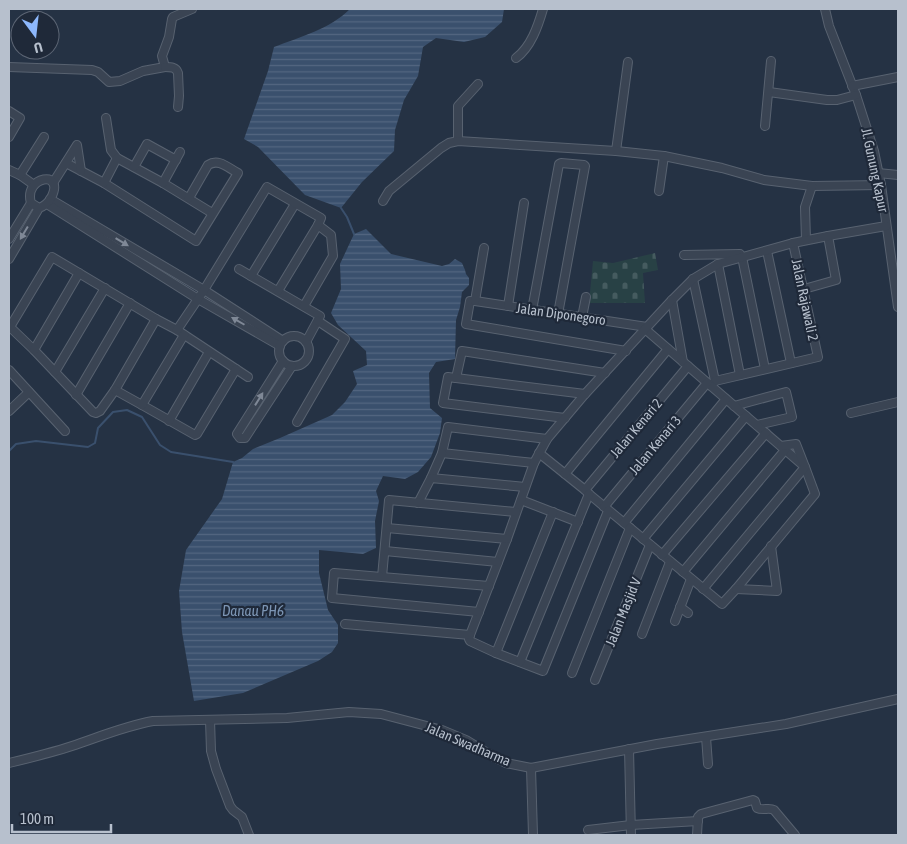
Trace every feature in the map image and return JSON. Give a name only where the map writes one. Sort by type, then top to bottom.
[{"type":"street","points":[[165,66],[162,56],[169,37],[172,19],[192,9]]},
{"type":"street","points":[[516,58],[523,53],[531,39],[539,22],[542,9]]},
{"type":"street","name":"Jl. Gunung Kapur","points":[[825,9],[829,26],[856,95],[871,142],[881,184],[886,226],[897,287],[898,307]]},
{"type":"street","points":[[765,126],[771,61]]},
{"type":"street","points":[[616,151],[628,62]]},
{"type":"street","points":[[9,66],[92,70],[98,72],[109,82],[120,81],[143,71],[165,66],[174,67],[178,74],[178,107]]},
{"type":"street","points":[[852,86],[898,77]]},
{"type":"street","points":[[458,141],[458,106],[478,84]]},
{"type":"street","points":[[769,92],[827,100],[837,100],[856,95]]},
{"type":"street","points":[[9,111],[20,118],[9,137]]},
{"type":"street","points":[[106,118],[111,150],[117,158],[212,213]]},
{"type":"street","points":[[20,175],[44,137]]},
{"type":"street","points":[[9,259],[39,208],[48,202],[53,193],[53,183],[78,141],[81,170]]},
{"type":"street","points":[[383,201],[389,191],[441,148],[449,143],[458,141],[616,151],[664,156],[722,168],[764,180],[812,186],[881,184]]},
{"type":"street","points":[[134,167],[147,144],[176,160]]},
{"type":"street","points":[[163,183],[180,152]]},
{"type":"street","points":[[659,190],[664,156]]},
{"type":"street","points":[[104,183],[117,158]]},
{"type":"street","points":[[66,163],[104,183],[196,241],[238,173],[218,162],[213,162],[208,165],[189,198]]},
{"type":"street","points":[[532,310],[559,164],[584,165],[558,314]]},
{"type":"street","points":[[9,170],[34,185]]},
{"type":"street","points":[[878,174],[898,174]]},
{"type":"street","points":[[9,239],[30,203],[30,195],[34,185],[39,180],[44,179],[50,180],[53,183]]},
{"type":"street","points":[[806,240],[805,207],[812,186]]},
{"type":"street","points":[[177,330],[204,290],[267,187],[321,218],[278,290]]},
{"type":"street","points":[[48,202],[204,290],[281,343]]},
{"type":"street","points":[[48,202],[198,299],[281,343]]},
{"type":"street","points":[[30,203],[39,208]]},
{"type":"street","points":[[508,306],[524,203]]},
{"type":"street","points":[[251,276],[295,204]]},
{"type":"street","points":[[304,306],[333,256],[331,235],[318,225]]},
{"type":"street","points":[[520,662],[469,640],[534,462],[547,439],[585,394],[672,300],[693,280],[718,264],[806,240],[886,226]]},
{"type":"street","points":[[804,289],[836,280],[828,236]]},
{"type":"street","name":"Jalan Rajawali 2","points":[[791,363],[818,357],[793,243]]},
{"type":"street","points":[[484,248],[475,301],[470,301],[466,324],[626,350]]},
{"type":"street","points":[[711,383],[791,363],[767,251]]},
{"type":"street","points":[[684,255],[755,254]]},
{"type":"street","points":[[156,319],[115,390],[100,411],[96,413],[10,328],[52,257],[177,330],[248,376]]},
{"type":"street","points":[[742,257],[765,369]]},
{"type":"street","points":[[718,264],[740,375]]},
{"type":"street","points":[[239,268],[320,316],[306,342]]},
{"type":"street","points":[[34,350],[79,273]]},
{"type":"street","points":[[693,280],[711,383]]},
{"type":"street","points":[[55,372],[105,288]]},
{"type":"street","points":[[582,317],[586,297]]},
{"type":"street","points":[[672,300],[685,364]]},
{"type":"street","name":"Jalan Diponegoro","points":[[475,301],[646,328]]},
{"type":"street","points":[[76,395],[130,303]]},
{"type":"street","points":[[297,422],[345,339],[318,321]]},
{"type":"street","points":[[646,328],[805,467]]},
{"type":"street","points":[[142,404],[184,335]]},
{"type":"street","points":[[283,361],[237,434],[240,438],[245,438],[292,366],[300,364],[307,359],[309,350],[306,342],[299,337],[290,336],[281,343],[279,354],[283,361],[292,366]]},
{"type":"street","points":[[565,474],[668,349]]},
{"type":"street","points":[[456,378],[462,351],[605,373]]},
{"type":"street","points":[[169,420],[209,352]]},
{"type":"street","name":"Jalan Kenari 2","points":[[520,662],[578,522],[587,492],[685,364]]},
{"type":"street","points":[[115,390],[195,436],[236,369]]},
{"type":"street","points":[[9,372],[65,430]]},
{"type":"street","points":[[565,418],[443,403],[448,377],[585,394]]},
{"type":"street","name":"Jalan Kenari 3","points":[[520,662],[544,671],[606,509],[711,383]]},
{"type":"street","points":[[9,411],[30,392]]},
{"type":"street","points":[[734,406],[786,392],[792,417],[757,426]]},
{"type":"street","points":[[572,673],[627,526],[726,399]]},
{"type":"street","points":[[851,413],[898,402]]},
{"type":"street","name":"Jalan Masjid V","points":[[595,680],[646,542],[746,416]]},
{"type":"street","points":[[418,503],[442,453],[448,426],[547,439]]},
{"type":"street","points":[[662,555],[766,434]]},
{"type":"street","points":[[539,453],[670,562],[722,604],[815,494],[796,444],[783,448],[683,572]]},
{"type":"street","points":[[442,453],[534,462]]},
{"type":"street","points":[[703,589],[805,467]]},
{"type":"street","points":[[430,478],[526,487]]},
{"type":"street","points":[[382,577],[389,500],[516,512]]},
{"type":"street","points":[[521,500],[578,522]]},
{"type":"street","points":[[496,653],[553,512]]},
{"type":"street","points":[[387,528],[507,539]]},
{"type":"street","points":[[736,589],[777,591],[771,546]]},
{"type":"street","points":[[384,551],[498,562]]},
{"type":"street","points":[[642,634],[670,562]]},
{"type":"street","points":[[479,612],[332,598],[334,573],[490,586]]},
{"type":"street","points":[[675,621],[691,578]]},
{"type":"street","points":[[680,607],[688,613]]},
{"type":"street","points":[[345,624],[470,635]]},
{"type":"street","name":"Jalan Swadharma","points":[[9,763],[70,747],[143,723],[167,720],[287,718],[348,712],[381,714],[442,730],[466,740],[506,763],[531,768],[629,749],[786,724],[898,699]]},
{"type":"street","points":[[210,720],[210,744],[216,769],[230,806],[242,817],[249,835]]},
{"type":"street","points":[[706,737],[708,764]]},
{"type":"street","points":[[629,749],[631,835]]},
{"type":"street","points":[[531,768],[533,835]]},
{"type":"street","points":[[697,835],[698,817],[701,814],[753,800],[759,810],[770,808],[774,810],[795,835]]},
{"type":"street","points":[[588,830],[698,821]]},
{"type":"green space","points":[[655,253],[658,270],[643,273],[645,303],[589,303],[593,261],[613,263]]},
{"type":"water","points":[[350,9],[504,9],[502,22],[485,37],[464,42],[436,38],[423,47],[418,76],[404,100],[395,130],[394,151],[362,182],[341,208],[305,195],[258,147],[244,139],[268,71],[274,47],[324,27]]},
{"type":"water","name":"Danau PH6","points":[[366,229],[391,254],[442,266],[449,264],[455,259],[462,263],[469,278],[469,285],[462,292],[456,320],[455,359],[436,362],[429,373],[430,408],[442,418],[440,433],[431,457],[418,472],[405,479],[383,476],[376,491],[379,501],[375,521],[376,548],[363,554],[319,550],[319,573],[328,610],[338,625],[338,643],[332,652],[318,661],[243,693],[194,701],[182,632],[179,591],[186,550],[222,499],[233,462],[242,458],[253,449],[332,415],[345,402],[357,384],[353,371],[367,365],[366,351],[338,325],[331,313],[341,289],[340,264],[354,234]]},
{"type":"waterway","points":[[341,208],[354,234]]},
{"type":"waterway","points":[[9,451],[16,444],[36,441],[88,447],[95,443],[98,428],[113,412],[127,410],[142,417],[160,445],[171,452],[233,462]]}]
